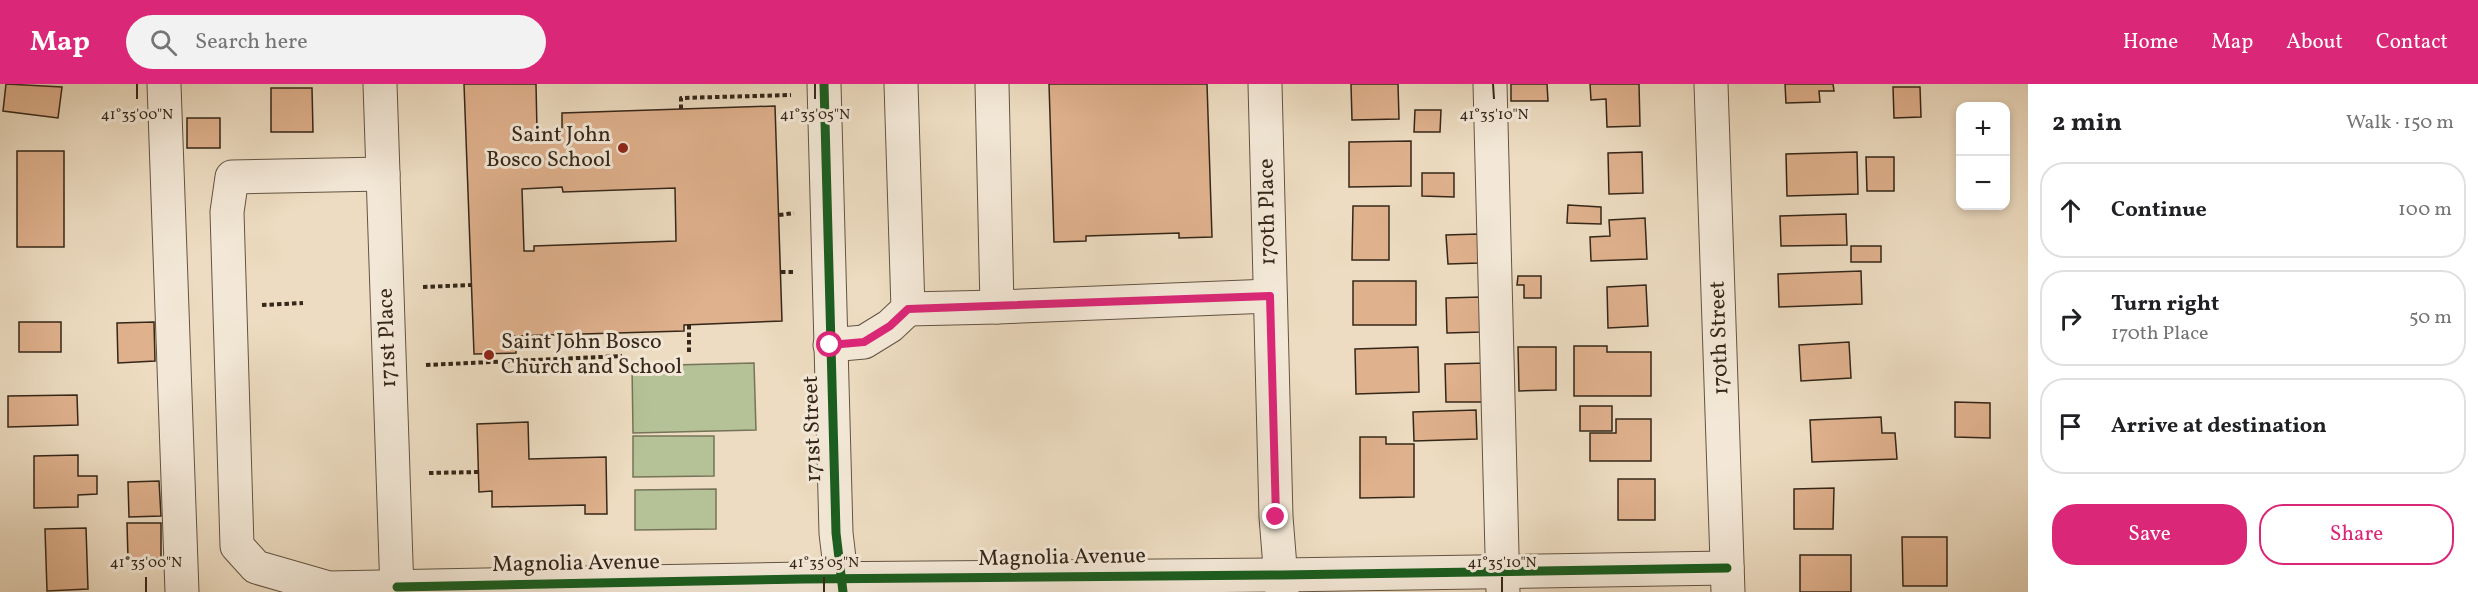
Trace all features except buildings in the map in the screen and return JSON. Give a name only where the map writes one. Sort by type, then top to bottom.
[{"type":"street","points":[[164,84],[182,592]]},
{"type":"street","name":"171st Place","points":[[380,84],[397,590]]},
{"type":"street","name":"171st Street","points":[[824,84],[836,533],[843,586]]},
{"type":"street","points":[[901,84],[908,309]]},
{"type":"street","points":[[992,84],[997,308]]},
{"type":"street","name":"170th Place","points":[[1265,84],[1276,517],[1281,584]]},
{"type":"street","points":[[1491,84],[1503,582]]},
{"type":"street","name":"170th Street","points":[[1712,84],[1728,580]]},
{"type":"street","name":"Magnolia Avenue","points":[[383,174],[232,177],[226,212],[237,546],[256,567],[329,588],[397,590],[1728,580]]},
{"type":"street","points":[[830,345],[864,342],[890,326],[908,309],[997,308],[1270,296]]},
{"type":"path","points":[[681,109],[681,98],[791,95]]},
{"type":"path","points":[[779,215],[794,213]]},
{"type":"path","points":[[781,272],[796,272]]},
{"type":"path","points":[[423,287],[471,285]]},
{"type":"path","points":[[261,305],[303,303]]},
{"type":"path","points":[[689,325],[689,355]]},
{"type":"path","points":[[426,365],[622,356]]},
{"type":"path","points":[[429,473],[479,472]]},
{"type":"green space","points":[[754,363],[756,430],[633,433],[632,366]]},
{"type":"green space","points":[[633,436],[714,436],[714,476],[633,477]]},
{"type":"green space","points":[[716,489],[716,529],[635,530],[635,490]]},
{"type":"cycle path","points":[[824,84],[836,533],[843,592]]},
{"type":"cycle path","points":[[397,587],[804,579],[1727,568]]},
{"type":"place","name":"Saint John Bosco School","points":[[623,148]]},
{"type":"place","name":"Saint John Bosco Church and School","points":[[489,355]]},
{"type":"route","points":[[830,345],[864,342],[890,326],[908,309],[997,308],[1270,296],[1276,517]]}]
